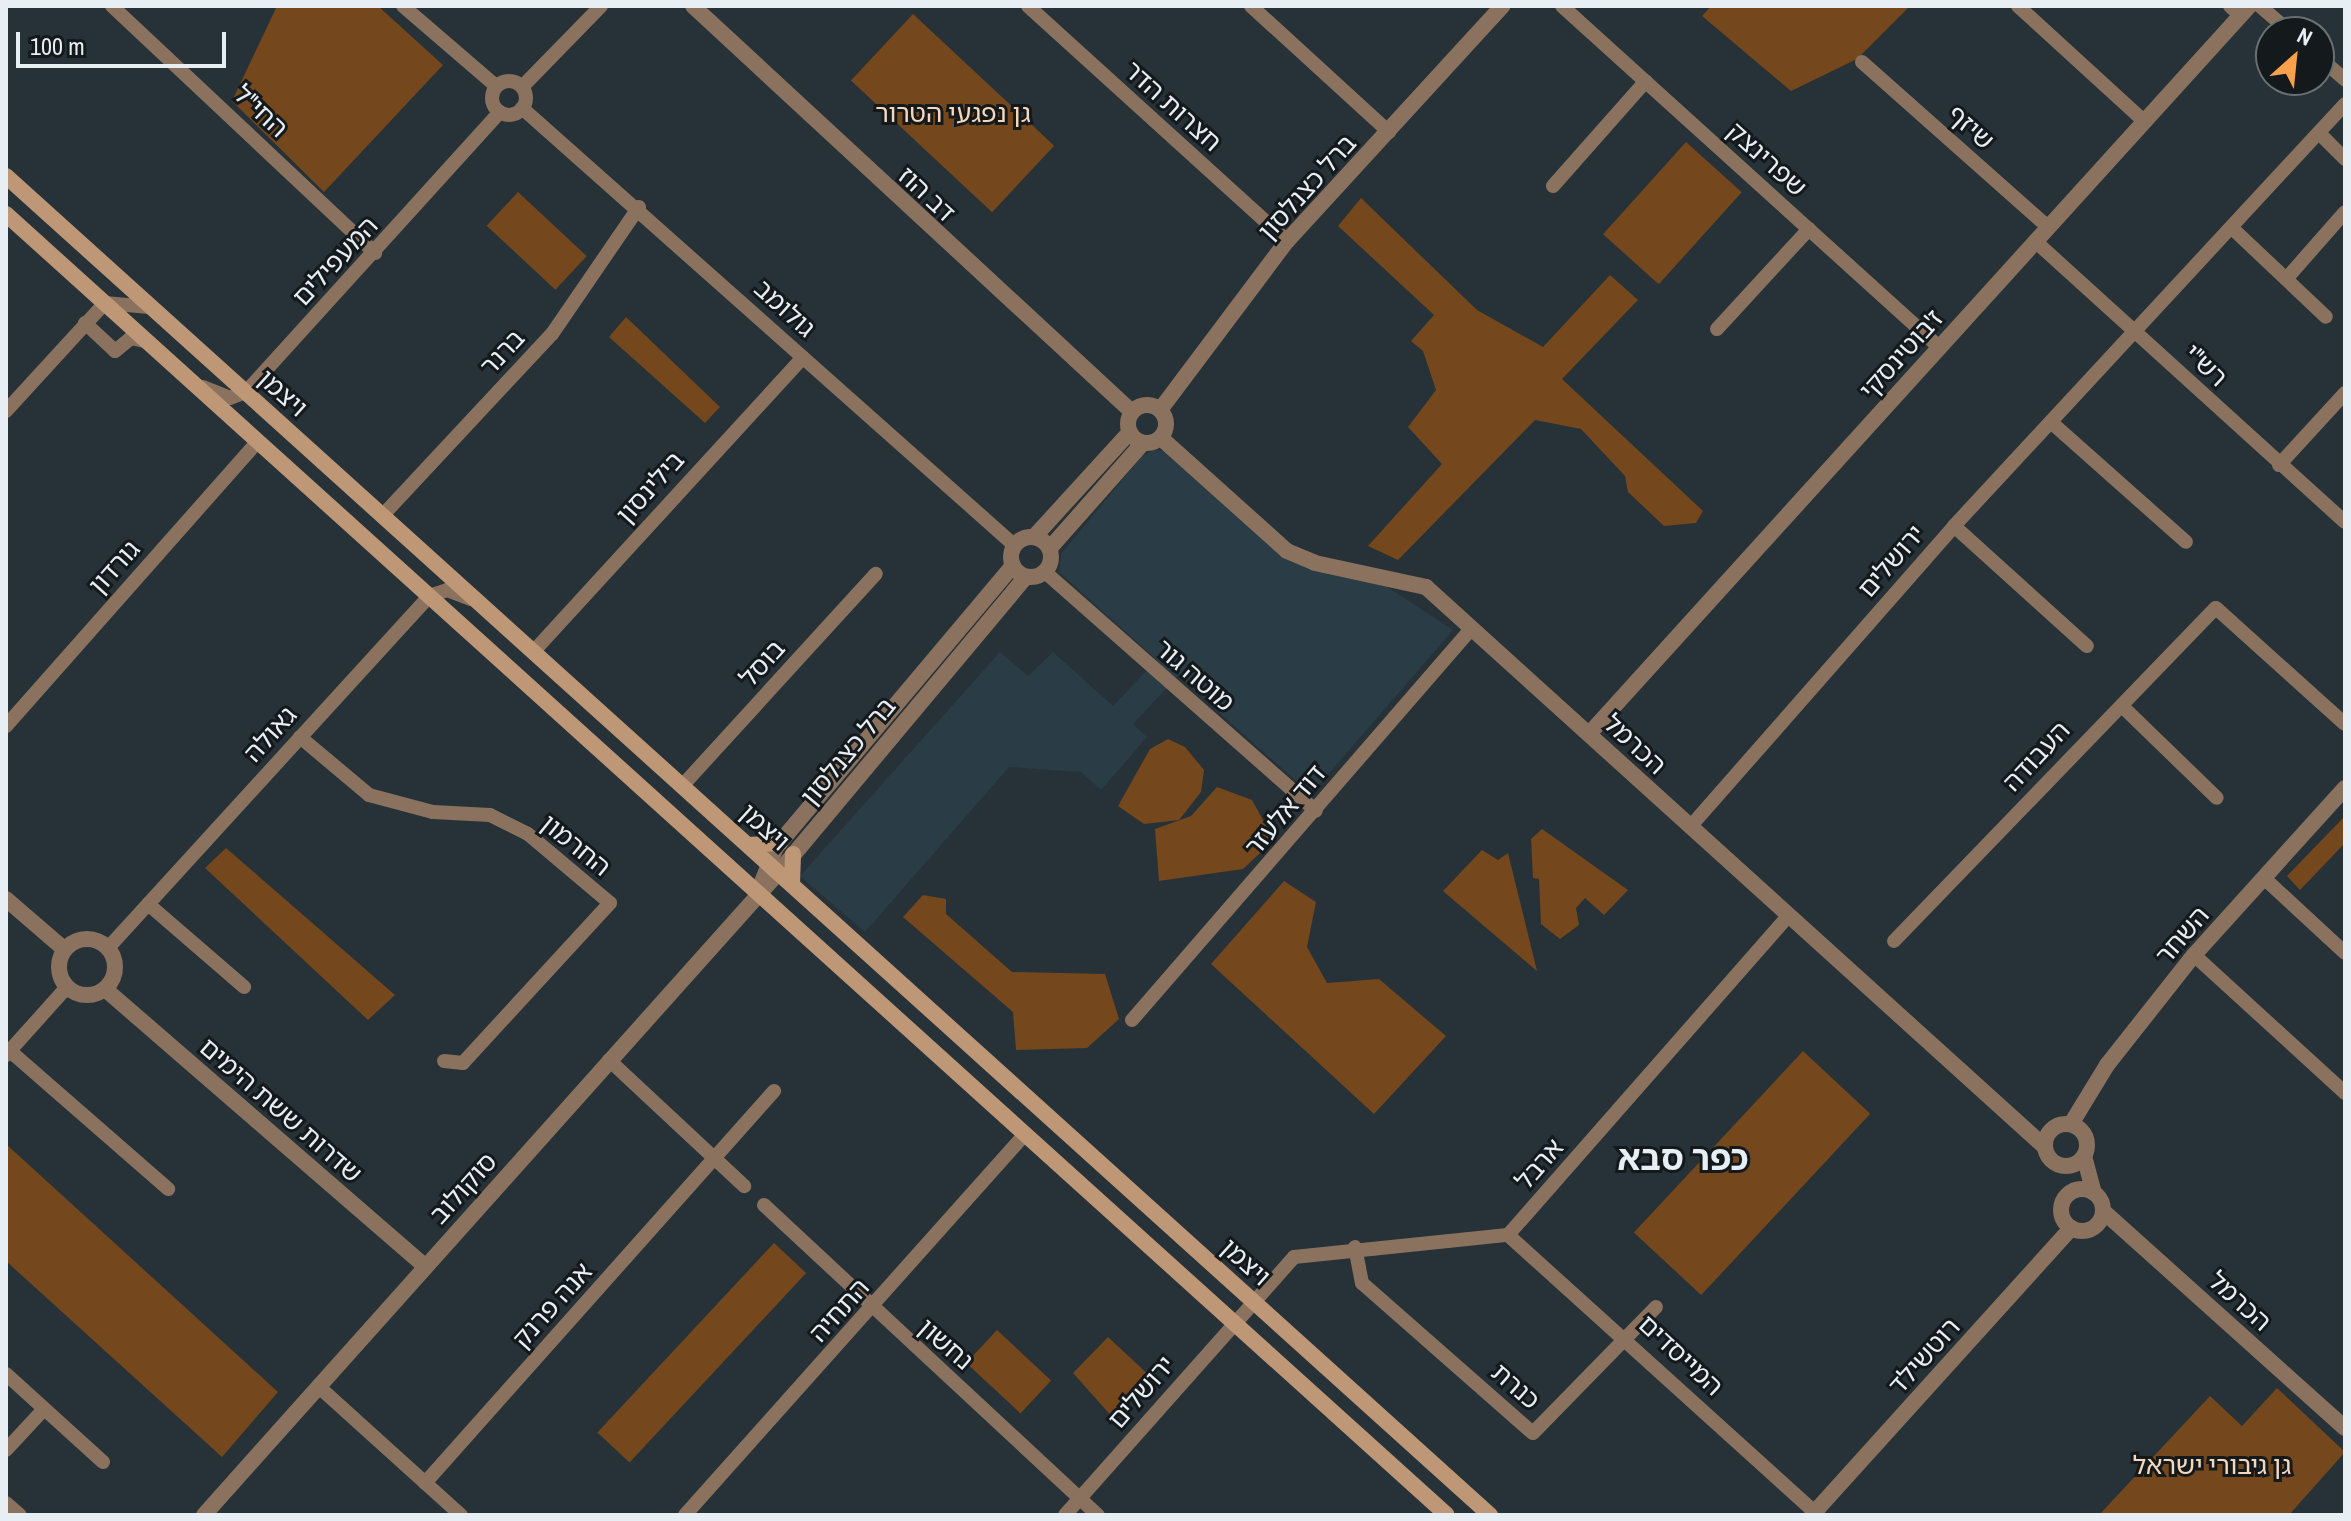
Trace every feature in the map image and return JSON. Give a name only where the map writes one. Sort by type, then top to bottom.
[{"type":"main road","name":"ויצמן","points":[[6,176],[1490,1515]]},
{"type":"main road","name":"ויצמן","points":[[6,214],[1447,1515]]},
{"type":"main road","points":[[749,845],[786,848],[792,884]]},
{"type":"street","name":"החי\"ל","points":[[112,6],[375,253]]},
{"type":"street","points":[[403,6],[496,86]]},
{"type":"street","points":[[522,87],[509,80],[496,86],[491,100],[500,112],[522,108],[522,87],[601,6]]},
{"type":"street","name":"דב הוז","points":[[693,6],[1132,412]]},
{"type":"street","name":"חצרות הדר","points":[[1028,6],[1287,241]]},
{"type":"street","points":[[1251,6],[1389,132]]},
{"type":"street","name":"ברל כצנלסון","points":[[1160,410],[1287,241],[1502,6]]},
{"type":"street","name":"שפרינצק","points":[[1562,6],[1939,347]]},
{"type":"street","points":[[2018,6],[2144,121]]},
{"type":"street","name":"ז'בוטינסקי","points":[[1589,734],[2144,121],[2240,9]]},
{"type":"street","name":"שיזף","points":[[1862,62],[2048,227]]},
{"type":"street","points":[[1553,186],[1646,81]]},
{"type":"street","name":"ירושלים","points":[[1690,827],[1954,526],[2136,334],[2345,104]]},
{"type":"street","name":"גולומב","points":[[522,108],[639,207],[1014,545]]},
{"type":"street","name":"המעפילים","points":[[246,392],[500,112]]},
{"type":"street","points":[[2319,133],[2345,159]]},
{"type":"street","points":[[6,184],[23,192]]},
{"type":"street","name":"ברנר","points":[[383,515],[552,334],[639,207]]},
{"type":"street","points":[[2286,279],[2345,212]]},
{"type":"street","points":[[2232,228],[2326,317]]},
{"type":"street","points":[[1717,329],[1809,229]]},
{"type":"street","name":"רש\"י","points":[[2035,241],[2345,522]]},
{"type":"street","points":[[6,411],[105,303],[153,308]]},
{"type":"street","points":[[85,323],[115,351],[131,338],[149,342]]},
{"type":"street","name":"בילינסון","points":[[534,651],[803,357]]},
{"type":"street","points":[[189,378],[230,398],[246,392]]},
{"type":"street","points":[[2279,465],[2345,393]]},
{"type":"street","points":[[1160,410],[1142,406],[1132,412],[1136,437],[1050,548],[1045,572],[1019,571],[1014,545],[1034,537],[1136,437],[1161,438],[1166,427],[1160,410]]},
{"type":"street","points":[[2052,423],[2186,542]]},
{"type":"street","name":"הכרמל","points":[[1161,438],[1287,551],[1315,563],[1426,587],[1787,917],[2045,1147]]},
{"type":"street","name":"גורדון","points":[[6,726],[258,441]]},
{"type":"street","points":[[1954,526],[2087,646]]},
{"type":"street","points":[[1034,537],[1050,548]]},
{"type":"street","name":"ברל כצנלסון","points":[[758,892],[766,860],[786,848],[1019,571]]},
{"type":"street","name":"מוטה גור","points":[[1045,572],[1316,811]]},
{"type":"street","name":"בוסל","points":[[683,785],[876,574]]},
{"type":"street","points":[[429,596],[447,590],[482,604]]},
{"type":"street","name":"גאולה","points":[[108,948],[429,596]]},
{"type":"street","name":"העבודה","points":[[1894,941],[2091,733],[2124,708],[2216,608],[2345,724]]},
{"type":"street","name":"דוד אלעזר","points":[[1132,1020],[1471,629]]},
{"type":"street","points":[[2124,708],[2217,798]]},
{"type":"street","name":"החרמון","points":[[300,737],[369,795],[433,812],[490,815],[528,834],[610,903],[463,1063],[444,1061]]},
{"type":"street","name":"השחר","points":[[2071,1124],[2107,1065],[2194,955],[2345,788]]},
{"type":"street","name":"ברל כצנלסון","points":[[758,892],[779,872],[786,848]]},
{"type":"street","points":[[2264,878],[2345,953]]},
{"type":"street","name":"סוקולוב","points":[[204,1515],[758,892]]},
{"type":"street","points":[[6,899],[64,949]]},
{"type":"street","points":[[148,904],[244,987]]},
{"type":"street","name":"ארבל","points":[[1508,1235],[1787,917]]},
{"type":"street","points":[[91,938],[108,948],[115,972],[105,989],[85,995],[67,987],[58,968],[64,949],[91,938]]},
{"type":"street","points":[[2194,955],[2345,1093]]},
{"type":"street","points":[[67,987],[8,1053],[168,1189]]},
{"type":"street","name":"שדרות ששת הימים","points":[[105,989],[425,1266]]},
{"type":"street","points":[[609,1060],[744,1186]]},
{"type":"street","name":"אנה פרנק","points":[[425,1483],[774,1091]]},
{"type":"street","points":[[2071,1124],[2084,1134],[2084,1156],[2094,1193],[2103,1211],[2094,1227],[2071,1228],[2062,1217],[2066,1196],[2056,1163],[2045,1147],[2051,1130],[2071,1124]]},
{"type":"street","name":"התחיה","points":[[685,1515],[1025,1134]]},
{"type":"street","points":[[2056,1163],[2070,1166],[2084,1156]]},
{"type":"street","points":[[2066,1196],[2075,1190],[2094,1193]]},
{"type":"street","name":"נחשון","points":[[764,1205],[871,1310],[1098,1515]]},
{"type":"street","name":"הכרמל","points":[[2103,1211],[2345,1428]]},
{"type":"street","name":"רוטשילד","points":[[1815,1514],[2071,1228]]},
{"type":"street","points":[[1253,1301],[1294,1257],[1355,1247],[1508,1235]]},
{"type":"street","name":"המייסדים","points":[[1508,1235],[1626,1337],[1815,1514]]},
{"type":"street","name":"כנרת","points":[[1355,1247],[1362,1283],[1533,1433],[1656,1307]]},
{"type":"street","name":"ירושלים","points":[[1065,1515],[1253,1301]]},
{"type":"street","points":[[6,1374],[103,1462]]},
{"type":"street","points":[[318,1386],[461,1515]]},
{"type":"street","points":[[6,1450],[44,1409]]},
{"type":"street","points":[[6,1503],[20,1515]]},
{"type":"shaded area","points":[[1154,450],[1166,451],[1279,549],[1381,583],[1453,630],[1311,794],[1178,676],[1133,724],[1147,737],[1101,790],[1081,772],[1009,767],[865,932],[800,876],[1000,652],[1028,676],[1053,652],[1113,706],[1157,660],[1059,572],[1061,554],[1142,456]]},
{"type":"green space","points":[[277,6],[378,6],[443,65],[324,192],[232,101]]},
{"type":"green space","points":[[1711,6],[1909,7],[1857,59],[1791,91],[1702,16]]},
{"type":"green space","name":"גן נפגעי הטרור","points":[[913,14],[1054,146],[992,212],[851,81]]},
{"type":"green space","points":[[1686,142],[1742,192],[1659,284],[1603,234]]},
{"type":"green space","points":[[518,192],[587,256],[555,290],[487,226]]},
{"type":"green space","points":[[1361,198],[1477,310],[1543,347],[1610,275],[1638,300],[1562,379],[1703,511],[1696,523],[1664,526],[1628,492],[1625,476],[1581,429],[1535,420],[1398,560],[1368,546],[1442,464],[1408,427],[1436,390],[1423,351],[1411,341],[1434,315],[1338,226]]},
{"type":"green space","points":[[626,317],[720,407],[705,423],[609,337]]},
{"type":"green space","points":[[1168,739],[1185,747],[1204,770],[1201,792],[1179,820],[1144,824],[1118,806],[1150,749]]},
{"type":"green space","points":[[1217,787],[1252,800],[1274,840],[1243,869],[1159,881],[1155,829],[1191,816]]},
{"type":"green space","points":[[2345,816],[2345,843],[2300,890],[2287,876]]},
{"type":"green space","points":[[1542,829],[1628,890],[1604,915],[1585,898],[1576,908],[1579,925],[1560,939],[1541,924],[1539,879],[1533,878],[1531,839]]},
{"type":"green space","points":[[226,848],[395,995],[368,1020],[205,868]]},
{"type":"green space","points":[[1482,850],[1498,860],[1508,853],[1537,971],[1443,891]]},
{"type":"green space","points":[[1284,881],[1316,902],[1307,947],[1327,983],[1379,979],[1446,1036],[1374,1114],[1211,964]]},
{"type":"green space","points":[[923,895],[946,899],[946,914],[1012,972],[1105,974],[1119,1019],[1087,1048],[1016,1050],[1013,1012],[903,917]]},
{"type":"green space","points":[[1803,1051],[1870,1114],[1701,1295],[1634,1232]]},
{"type":"green space","points":[[6,1144],[278,1392],[222,1457],[7,1262]]},
{"type":"green space","points":[[774,1243],[806,1273],[630,1462],[597,1432]]},
{"type":"green space","points":[[997,1330],[1051,1380],[1020,1413],[966,1363]]},
{"type":"green space","points":[[1108,1337],[1151,1377],[1114,1419],[1073,1373]]},
{"type":"green space","name":"גן גיבורי ישראל","points":[[2277,1388],[2345,1452],[2289,1515],[2099,1515],[2210,1396],[2242,1426]]},
{"type":"district","name":"כפר סבא","points":[[1683,1159]]}]
